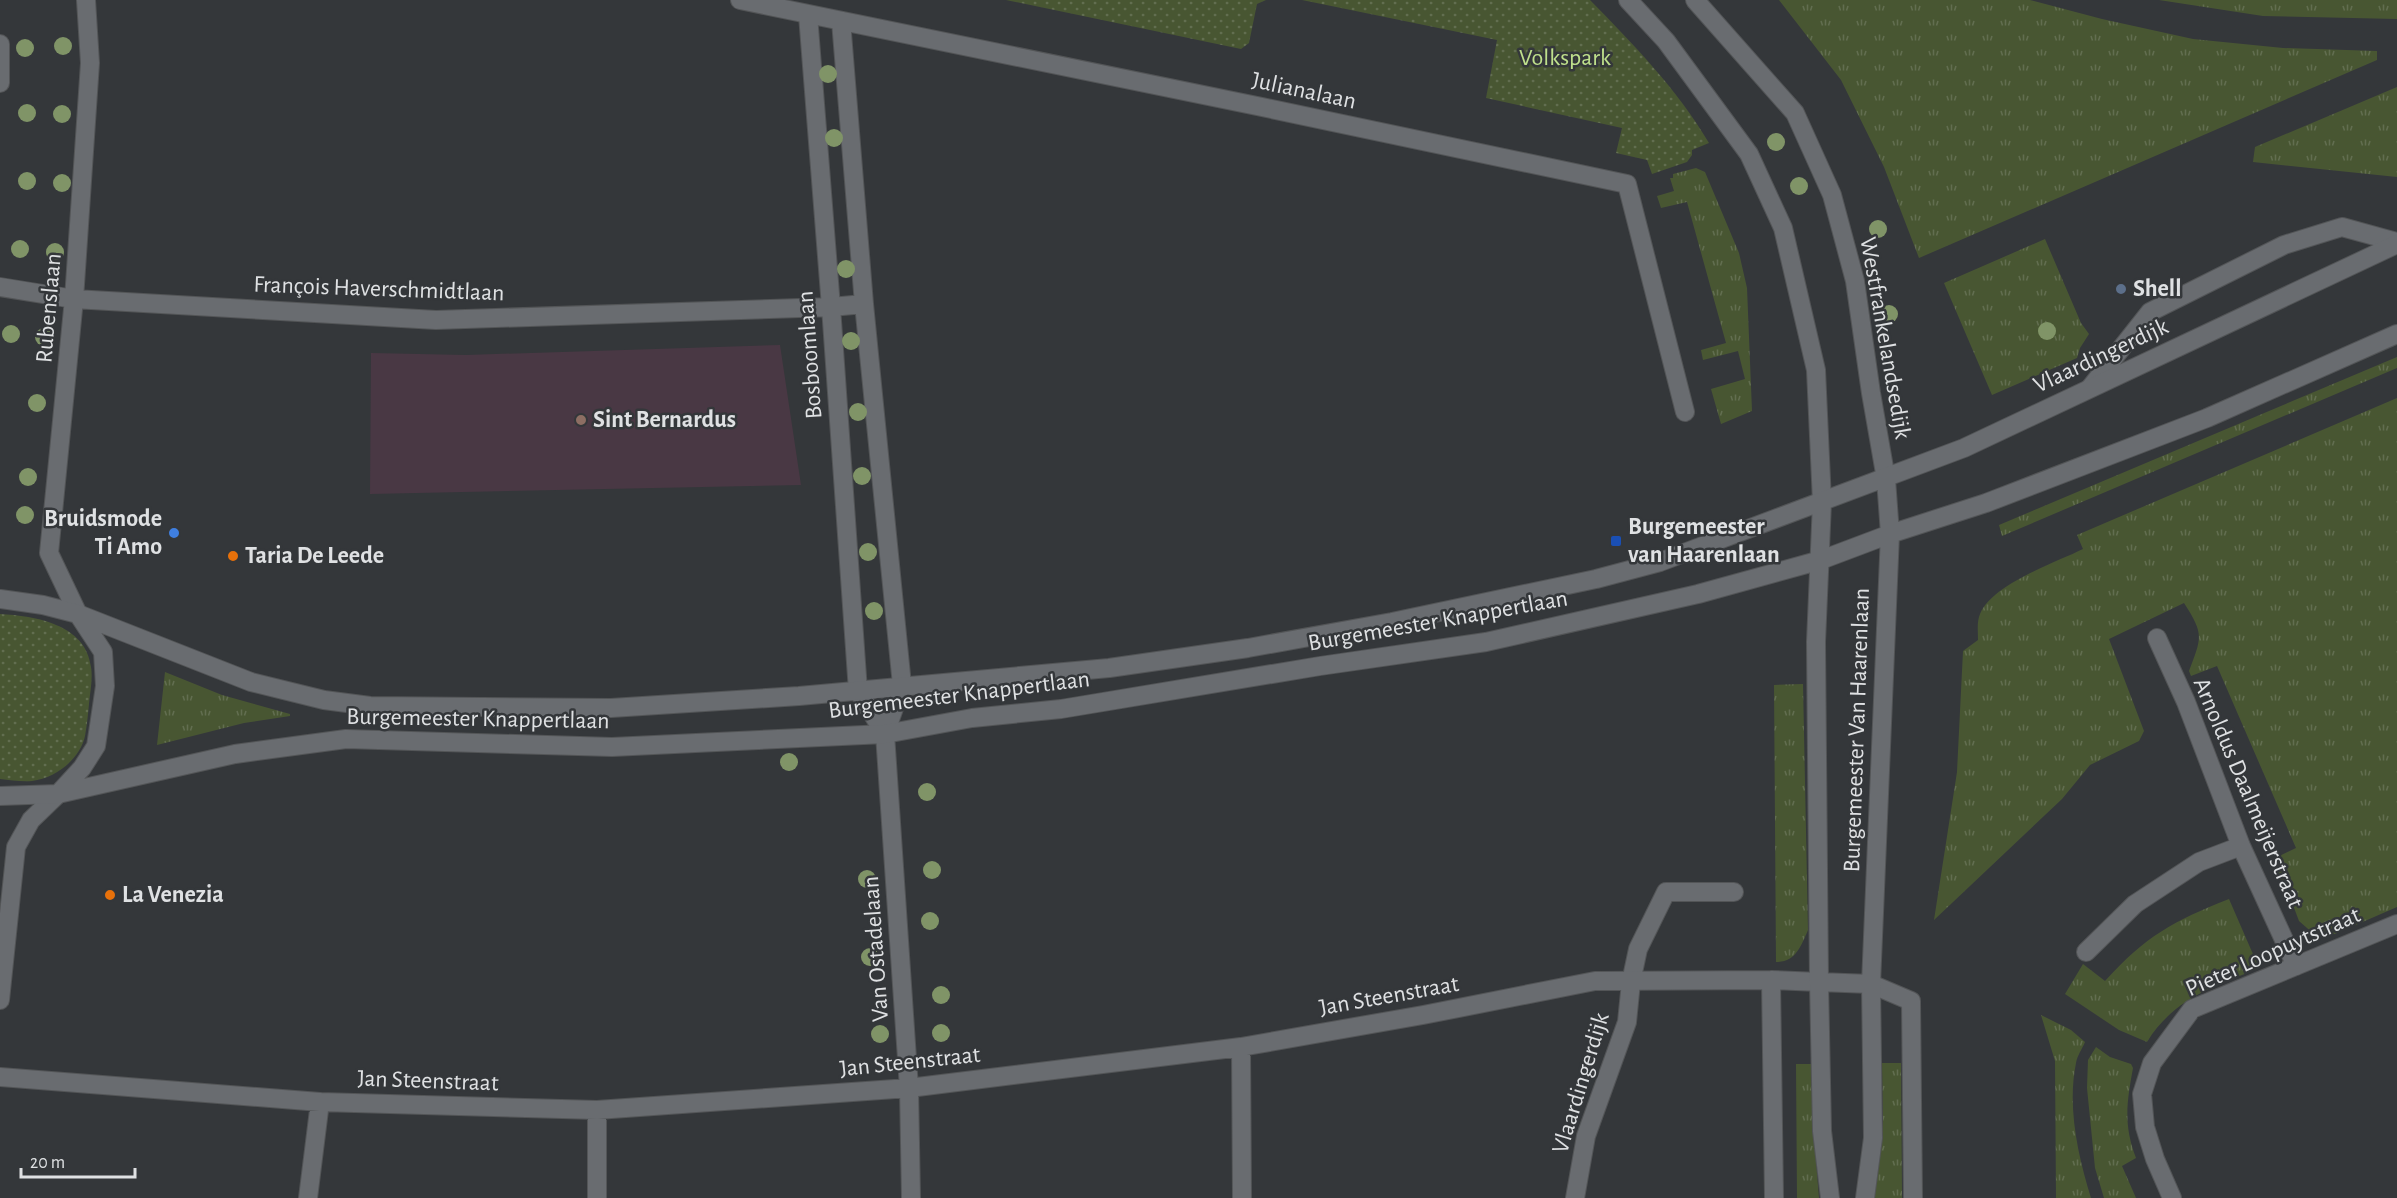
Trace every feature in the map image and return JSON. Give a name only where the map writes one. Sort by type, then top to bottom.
[{"type":"street","name":"Rubenslaan","points":[[0,1000],[16,847],[31,820],[82,768],[96,746],[105,686],[103,652],[78,614],[50,553],[74,299],[90,63],[86,0]]},
{"type":"street","name":"Julianalaan","points":[[740,0],[1627,184],[1685,412]]},
{"type":"street","points":[[1628,0],[1666,41],[1749,154],[1783,228],[1816,370],[1822,502]]},
{"type":"street","name":"Westfrankelandsedijk","points":[[1695,0],[1795,113],[1832,195],[1855,281],[1886,479]]},
{"type":"street","name":"Bosboomlaan","points":[[808,15],[858,691]]},
{"type":"street","points":[[841,21],[864,304],[902,686],[885,734]]},
{"type":"street","points":[[0,45],[0,83]]},
{"type":"street","points":[[2090,388],[2150,312],[2284,245],[2342,226],[2397,243]]},
{"type":"street","name":"Vlaardingerdijk","points":[[1822,502],[1964,448],[2397,243]]},
{"type":"street","name":"François Haverschmidtlaan","points":[[0,288],[74,299],[436,320],[831,308],[864,304]]},
{"type":"street","points":[[1821,560],[1890,534],[1986,503],[2207,418],[2397,334]]},
{"type":"street","name":"Burgemeester Van Haarenlaan","points":[[1865,1198],[1874,1138],[1871,984],[1890,534],[1886,479]]},
{"type":"street","name":"Burgemeester Van Haarenlaan","points":[[1822,502],[1816,642],[1819,982],[1822,1131],[1830,1198]]},
{"type":"street","name":"Burgemeester Knappertlaan","points":[[0,599],[42,605],[78,614],[251,682],[324,700],[370,706],[611,708],[858,691],[1109,668],[1248,648],[1392,622],[1596,579],[1660,562],[1822,502]]},
{"type":"street","name":"Burgemeester Knappertlaan","points":[[0,796],[58,794],[235,754],[346,739],[612,747],[885,734],[972,718],[1061,709],[1320,666],[1486,642],[1698,594],[1821,560]]},
{"type":"street","name":"Arnoldus Daalmeijerstraat","points":[[2157,638],[2186,702],[2241,846],[2296,966]]},
{"type":"street","points":[[858,691],[885,734]]},
{"type":"street","name":"Van Ostadelaan","points":[[885,734],[909,1088],[911,1198]]},
{"type":"street","points":[[2086,952],[2135,904],[2199,862],[2241,846]]},
{"type":"street","name":"Vlaardingerdijk","points":[[1575,1198],[1586,1136],[1627,1022],[1631,982],[1638,949],[1666,892],[1734,891]]},
{"type":"street","name":"Pieter Loopuytstraat","points":[[2172,1198],[2155,1159],[2145,1127],[2142,1094],[2152,1063],[2192,1009],[2397,924]]},
{"type":"street","points":[[1771,980],[1774,1198]]},
{"type":"street","name":"Jan Steenstraat","points":[[0,1077],[320,1102],[597,1110],[909,1088],[1241,1047],[1423,1015],[1595,981],[1819,982]]},
{"type":"street","points":[[1819,982],[1871,984],[1911,1001],[1912,1198]]},
{"type":"street","points":[[1241,1047],[1242,1198]]},
{"type":"street","points":[[308,1198],[320,1102]]},
{"type":"street","points":[[597,1110],[597,1198]]},
{"type":"shaded area","name":"Sint Bernardus","points":[[780,345],[801,485],[370,494],[371,353],[466,355]]},
{"type":"green space","points":[[1006,0],[1266,0],[1257,4],[1249,43],[1241,49]]},
{"type":"green space","name":"Volkspark","points":[[1302,0],[1590,0],[1669,86],[1709,143],[1692,150],[1692,155],[1687,162],[1652,174],[1647,160],[1616,153],[1622,128],[1486,98],[1497,40]]},
{"type":"green space","points":[[1779,0],[2030,0],[2193,39],[2283,48],[2377,51],[2377,60],[1919,258],[1884,167],[1841,80]]},
{"type":"green space","points":[[2159,0],[2397,0],[2397,19],[2263,16]]},
{"type":"green space","points":[[2397,87],[2397,177],[2253,162],[2255,147]]},
{"type":"green space","points":[[1696,168],[1705,172],[1739,253],[1747,288],[1752,411],[1721,424],[1711,389],[1745,379],[1738,351],[1703,360],[1701,350],[1726,343],[1687,202],[1661,208],[1657,196],[1674,191],[1670,178],[1673,178],[1673,174]]},
{"type":"green space","points":[[2045,239],[2081,323],[2089,334],[2077,358],[1992,395],[1944,283]]},
{"type":"green space","points":[[2397,357],[2397,368],[2002,536],[1999,525]]},
{"type":"green space","points":[[2397,398],[2397,907],[2335,934],[2315,935],[2299,921],[2287,889],[2270,866],[2269,861],[2296,848],[2217,666],[2191,676],[2189,671],[2197,650],[2199,636],[2195,622],[2184,603],[2109,639],[2144,731],[2139,741],[2090,765],[2062,799],[1934,920],[1957,772],[1963,651],[1978,640],[1978,620],[1985,605],[2008,585],[2083,549],[2077,535]]},
{"type":"green space","points":[[0,614],[28,617],[57,625],[80,641],[87,652],[91,667],[92,681],[85,736],[78,752],[58,772],[32,781],[0,779]]},
{"type":"green space","points":[[165,672],[222,695],[290,714],[290,716],[244,723],[157,745]]},
{"type":"green space","points":[[1803,684],[1808,930],[1793,956],[1776,962],[1774,685]]},
{"type":"green space","points":[[2229,899],[2259,968],[2211,988],[2182,1004],[2158,1027],[2147,1042],[2119,1030],[2065,994],[2083,964],[2105,981],[2134,952],[2161,931]]},
{"type":"green space","points":[[2041,1015],[2071,1030],[2085,1042],[2076,1063],[2073,1114],[2078,1148],[2091,1198],[2056,1198],[2055,1061]]},
{"type":"green space","points":[[2096,1047],[2110,1057],[2131,1064],[2133,1068],[2127,1113],[2129,1135],[2136,1158],[2122,1166],[2136,1198],[2104,1198],[2095,1168],[2087,1088],[2088,1060]]},
{"type":"green space","points":[[1882,1063],[1901,1063],[1902,1198],[1874,1198],[1883,1121]]},
{"type":"green space","points":[[1796,1064],[1812,1064],[1814,1137],[1819,1198],[1797,1198]]},
{"type":"place","name":"Shell","points":[[2121,289]]},
{"type":"place","name":"Sint Bernardus","points":[[581,420]]},
{"type":"place","name":"Bruidsmode Ti Amo","points":[[174,533]]},
{"type":"place","name":"Burgemeester van Haarenlaan","points":[[1616,541]]},
{"type":"place","name":"Taria De Leede","points":[[233,556]]},
{"type":"place","name":"La Venezia","points":[[110,895]]}]
